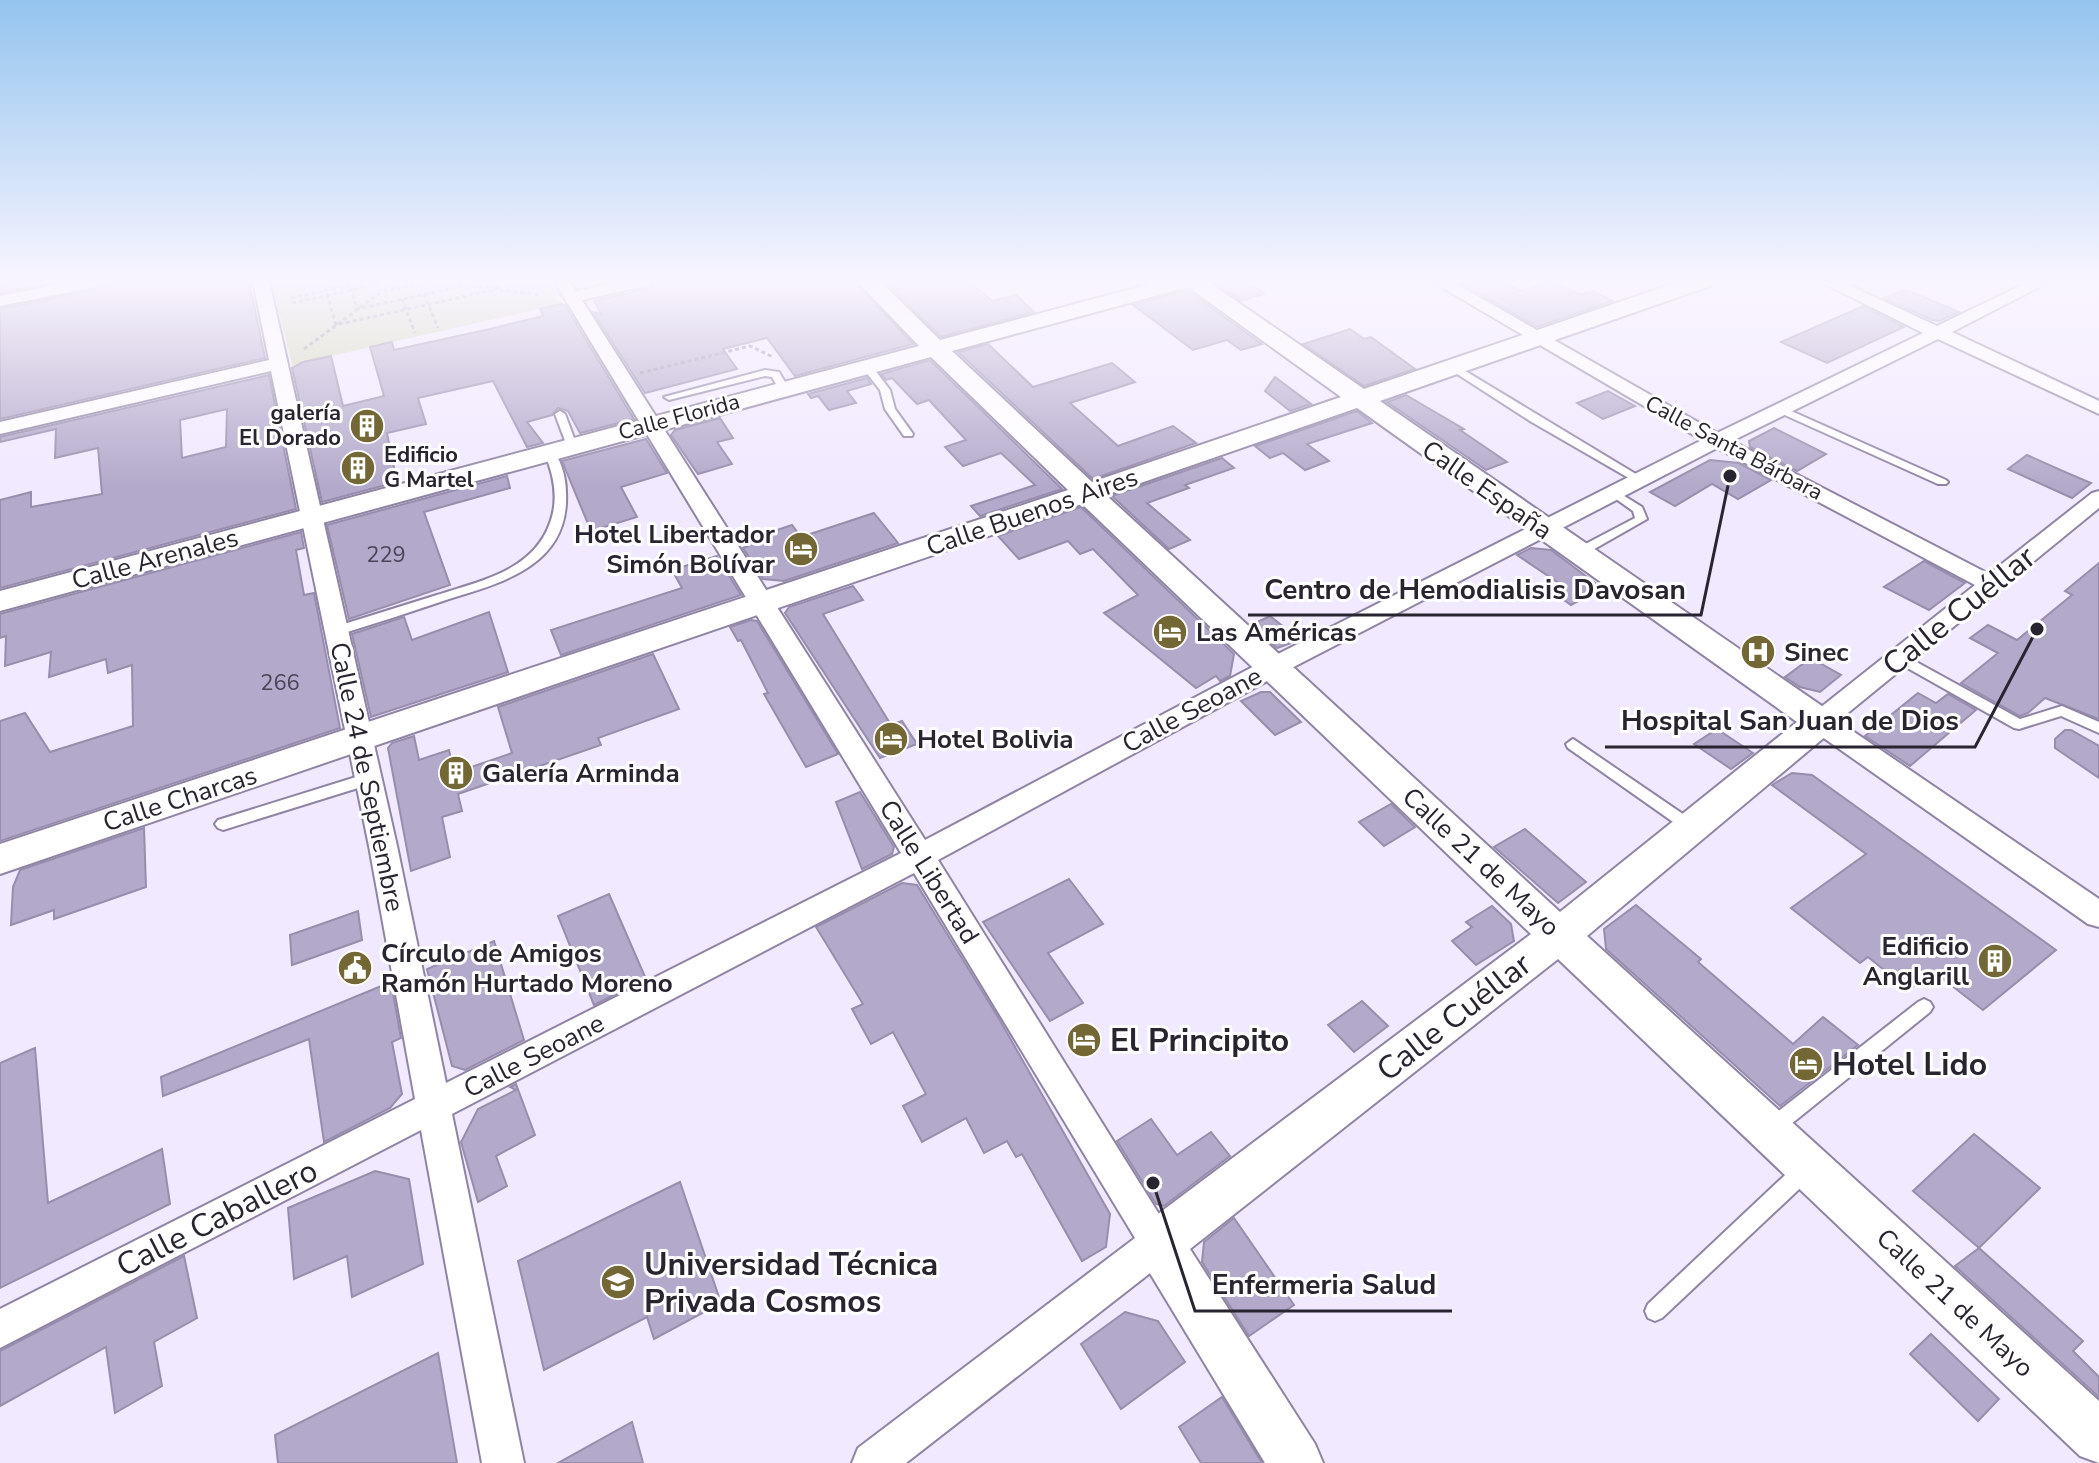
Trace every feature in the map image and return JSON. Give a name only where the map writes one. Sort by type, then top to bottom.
[{"type":"street","name":"Calle 24 de Septiembre","points":[[274,349],[369,779],[503,1463]]},
{"type":"street","name":"Calle Libertad","points":[[599,349],[651,424],[1296,1463]]},
{"type":"street","name":"Calle Florida","points":[[311,516],[930,349]]},
{"type":"street","name":"Calle 21 de Mayo","points":[[936,349],[1271,668],[2099,1437]]},
{"type":"street","name":"Calle España","points":[[1289,349],[2099,915]]},
{"type":"street","name":"Calle Buenos Aires","points":[[360,739],[1177,465],[1357,398],[1502,349]]},
{"type":"street","name":"Calle Santa Bárbara","points":[[1555,349],[1716,440],[1992,585]]},
{"type":"street","name":"Calle Seoane","points":[[434,1107],[919,857],[1271,668],[1638,479],[1902,349]]},
{"type":"street","points":[[1974,349],[2099,408]]},
{"type":"street","points":[[0,428],[277,364]]},
{"type":"street","name":"Calle Cuéllar","points":[[873,1463],[1560,935],[2099,497]]},
{"type":"street","name":"Calle Arenales","points":[[0,601],[311,516]]},
{"type":"street","name":"Calle Charcas","points":[[0,859],[360,739]]},
{"type":"street","name":"Calle Caballero","points":[[0,1329],[434,1107]]},
{"type":"lane","points":[[1452,366],[1534,419],[1638,479]]},
{"type":"lane","points":[[867,367],[885,390],[890,409],[908,434]]},
{"type":"lane","points":[[669,397],[765,373],[775,374],[784,389]]},
{"type":"lane","points":[[1780,409],[1942,482]]},
{"type":"lane","points":[[336,631],[498,580],[526,566],[541,554],[555,531],[562,500],[560,414]]},
{"type":"lane","points":[[1578,553],[1641,519],[1638,509],[1613,492]]},
{"type":"lane","points":[[1900,658],[2019,724],[2062,711],[2099,728]]},
{"type":"lane","points":[[1573,744],[1692,827]]},
{"type":"lane","points":[[223,824],[369,779]]},
{"type":"lane","points":[[1770,1130],[1924,1007]]},
{"type":"lane","points":[[1655,1311],[1809,1166]]},
{"type":"path","points":[[635,374],[737,349]]},
{"type":"green space","points":[[288,349],[360,349],[304,362],[293,368]]},
{"type":"building","points":[[0,349],[263,349],[265,358],[0,419]]},
{"type":"building","points":[[371,349],[592,349],[634,419],[580,433],[568,411],[558,408],[552,415],[527,422],[543,443],[527,447],[493,381],[418,398],[426,424],[387,433],[397,482],[322,502],[292,368],[303,362],[331,356],[343,406],[384,396]]},
{"type":"building","points":[[617,349],[723,349],[737,369],[645,393]]},
{"type":"building","points":[[775,349],[894,349],[795,376]]},
{"type":"building","points":[[994,349],[1033,387],[1112,363],[1135,382],[1070,403],[1118,446],[1173,426],[1196,443],[1093,479],[958,352]]},
{"type":"building","points":[[1311,349],[1388,349],[1415,369],[1364,386]]},
{"type":"building","points":[[1797,349],[1856,349],[1827,363]]},
{"type":"building","points":[[930,360],[1062,489],[980,516],[971,506],[1035,485],[1001,453],[963,466],[945,447],[966,440],[929,400],[917,404],[892,378],[886,380],[881,374]]},
{"type":"building","points":[[269,375],[296,509],[0,588],[0,500],[31,492],[31,507],[102,494],[98,448],[55,458],[56,429],[0,442],[0,437]],"holes":[[[227,409],[226,447],[182,458],[180,420]]]},
{"type":"building","points":[[1275,377],[1311,404],[1290,411],[1265,391]]},
{"type":"building","points":[[867,378],[871,384],[847,391],[856,403],[829,410],[818,396],[811,398],[808,394]]},
{"type":"building","points":[[1608,391],[1635,406],[1603,419],[1577,403]]},
{"type":"building","points":[[1406,395],[1464,429],[1460,430],[1507,462],[1486,470],[1387,402]]},
{"type":"building","points":[[1357,411],[1372,423],[1307,444],[1329,461],[1305,470],[1283,453],[1270,458],[1255,446]]},
{"type":"building","points":[[720,418],[733,438],[717,442],[732,464],[698,474],[671,435],[675,430]]},
{"type":"building","points":[[1774,428],[1826,454],[1797,471],[1750,447],[1749,441]]},
{"type":"building","points":[[646,439],[667,473],[621,487],[637,517],[591,531],[562,461]]},
{"type":"building","points":[[2027,455],[2091,483],[2072,498],[2008,469]]},
{"type":"building","points":[[1222,458],[1234,468],[1185,485],[1189,488],[1147,503],[1190,540],[1169,549],[1112,496]]},
{"type":"building","points":[[1710,460],[1739,463],[1771,480],[1738,499],[1712,484],[1675,506],[1650,492]]},
{"type":"building","points":[[507,476],[510,488],[424,512],[450,585],[349,619],[327,525]]},
{"type":"building","points":[[1081,507],[1234,654],[1230,676],[1220,681],[1216,676],[1196,688],[1104,613],[1138,595],[1093,549],[1080,554],[1068,541],[1019,559],[998,536]]},
{"type":"building","name":"Hotel Libertador Simón Bolívar","points":[[874,513],[898,543],[784,581],[763,579],[743,548],[748,546],[744,541],[792,525],[801,537]]},
{"type":"building","points":[[301,532],[304,548],[296,550],[304,595],[314,593],[340,728],[0,841],[0,721],[25,713],[50,752],[133,726],[132,665],[108,673],[106,659],[49,677],[51,652],[5,666],[6,636],[0,638],[0,614]]},
{"type":"building","points":[[1531,548],[1551,550],[1602,588],[1571,605],[1550,590],[1560,584],[1517,555]]},
{"type":"building","points":[[717,556],[741,595],[561,655],[551,630],[682,588],[672,570]]},
{"type":"building","points":[[1924,561],[1965,583],[1929,610],[1884,587]]},
{"type":"building","points":[[2099,563],[2099,719],[2045,698],[2020,716],[1961,683],[1998,653],[1970,638],[1988,625],[2017,640],[2072,595],[2065,591]]},
{"type":"building","points":[[853,586],[863,600],[823,614],[891,725],[902,721],[917,744],[880,758],[785,613],[789,607]]},
{"type":"building","points":[[489,612],[508,672],[371,717],[352,634],[404,617],[412,640]]},
{"type":"building","points":[[1270,616],[1300,640],[1277,648],[1251,625]]},
{"type":"building","points":[[757,621],[838,754],[806,767],[764,694],[768,693],[741,640],[738,641],[730,627]]},
{"type":"building","points":[[653,654],[679,709],[598,738],[601,745],[458,794],[462,811],[442,817],[450,857],[411,871],[388,748],[392,743],[414,736],[419,760],[449,750],[454,773],[512,753],[498,707]]},
{"type":"building","points":[[1811,658],[1841,675],[1820,692],[1800,687],[1785,677]]},
{"type":"building","points":[[1261,692],[1270,692],[1301,722],[1275,735],[1241,701]]},
{"type":"building","points":[[1918,693],[1936,703],[1948,694],[1976,710],[1910,766],[1865,736]]},
{"type":"building","points":[[1717,729],[1753,753],[1731,769],[1694,744]]},
{"type":"building","points":[[2065,730],[2071,730],[2099,746],[2099,778],[2055,748],[2055,739]]},
{"type":"building","points":[[1792,773],[1812,775],[2056,950],[1983,1010],[1933,971],[1909,990],[1868,957],[1860,963],[1791,908],[1866,854],[1772,785]]},
{"type":"building","points":[[860,792],[894,847],[892,854],[862,869],[836,802]]},
{"type":"building","points":[[1391,804],[1415,827],[1384,846],[1359,822]]},
{"type":"building","points":[[144,828],[146,887],[54,919],[54,910],[11,925],[13,887],[20,870]]},
{"type":"building","points":[[1525,829],[1586,882],[1558,903],[1494,847]]},
{"type":"building","points":[[1069,879],[1103,924],[1048,953],[1083,1003],[1050,1021],[983,922]]},
{"type":"building","points":[[902,883],[917,885],[998,1017],[1110,1214],[1106,1247],[1082,1261],[1022,1154],[1016,1157],[1007,1141],[984,1153],[966,1118],[922,1142],[903,1106],[926,1094],[893,1032],[871,1044],[852,1009],[863,1004],[816,927]]},
{"type":"building","points":[[609,894],[646,979],[594,1005],[558,916]]},
{"type":"building","points":[[1636,905],[1701,959],[1698,962],[1793,1044],[1823,1017],[1858,1045],[1780,1106],[1606,949],[1604,929]]},
{"type":"building","points":[[1492,906],[1511,924],[1514,941],[1476,965],[1452,941],[1472,927],[1466,922]]},
{"type":"building","points":[[358,911],[362,940],[292,965],[290,935]]},
{"type":"building","points":[[494,941],[524,1040],[465,1070],[452,1066],[427,969]]},
{"type":"building","points":[[391,982],[401,1038],[392,1042],[402,1094],[390,1108],[324,1142],[309,1039],[163,1096],[161,1077]]},
{"type":"building","points":[[1362,1001],[1388,1026],[1354,1052],[1328,1025]]},
{"type":"building","points":[[35,1048],[48,1203],[162,1149],[170,1204],[0,1288],[0,1063]]},
{"type":"building","points":[[516,1084],[535,1135],[496,1156],[507,1186],[478,1202],[461,1142],[478,1109],[516,1090],[510,1087]]},
{"type":"building","points":[[1151,1119],[1177,1155],[1211,1132],[1230,1156],[1164,1206],[1156,1204],[1117,1141]]},
{"type":"building","points":[[1974,1134],[2040,1188],[1979,1248],[1913,1191]]},
{"type":"building","points":[[375,1171],[409,1179],[423,1264],[352,1297],[347,1256],[294,1279],[288,1208]]},
{"type":"building","name":"Universidad Técnica Privada Cosmos","points":[[680,1182],[721,1303],[654,1339],[647,1317],[544,1370],[518,1261]]},
{"type":"building","points":[[1234,1218],[1294,1305],[1249,1336],[1202,1262],[1204,1242]]},
{"type":"building","points":[[1979,1248],[2083,1341],[2073,1351],[2099,1377],[2099,1397],[1955,1266]]},
{"type":"building","points":[[184,1256],[197,1318],[154,1342],[162,1386],[115,1413],[106,1347],[0,1406],[0,1351]]},
{"type":"building","points":[[1125,1312],[1158,1321],[1185,1362],[1121,1409],[1081,1344]]},
{"type":"building","points":[[1931,1334],[1999,1399],[1978,1421],[1910,1354]]},
{"type":"building","points":[[438,1353],[457,1463],[278,1463],[275,1435]]},
{"type":"building","points":[[1222,1397],[1262,1463],[1201,1463],[1179,1427]]},
{"type":"building","points":[[632,1422],[643,1463],[558,1463]]},
{"type":"place","name":"galería El Dorado","points":[[367,426]]},
{"type":"place","name":"Edificio G Martel","points":[[358,468]]},
{"type":"place","name":"Centro de Hemodialisis Davosan","points":[[1730,476]]},
{"type":"place","name":"Hotel Libertador Simón Bolívar","points":[[801,549]]},
{"type":"place","name":"Hospital San Juan de Dios","points":[[2037,629]]},
{"type":"place","name":"Las Américas","points":[[1170,632]]},
{"type":"place","name":"Sinec","points":[[1758,652]]},
{"type":"place","name":"Hotel Bolivia","points":[[891,739]]},
{"type":"place","name":"Galería Arminda","points":[[456,773]]},
{"type":"place","name":"Edificio Anglarill","points":[[1995,961]]},
{"type":"place","name":"Círculo de Amigos Ramón Hurtado Moreno","points":[[355,968]]},
{"type":"place","name":"El Principito","points":[[1084,1040]]},
{"type":"place","name":"Hotel Lido","points":[[1806,1064]]},
{"type":"place","name":"Enfermeria Salud","points":[[1153,1183]]},
{"type":"place","name":"Universidad Técnica Privada Cosmos","points":[[618,1282]]}]
